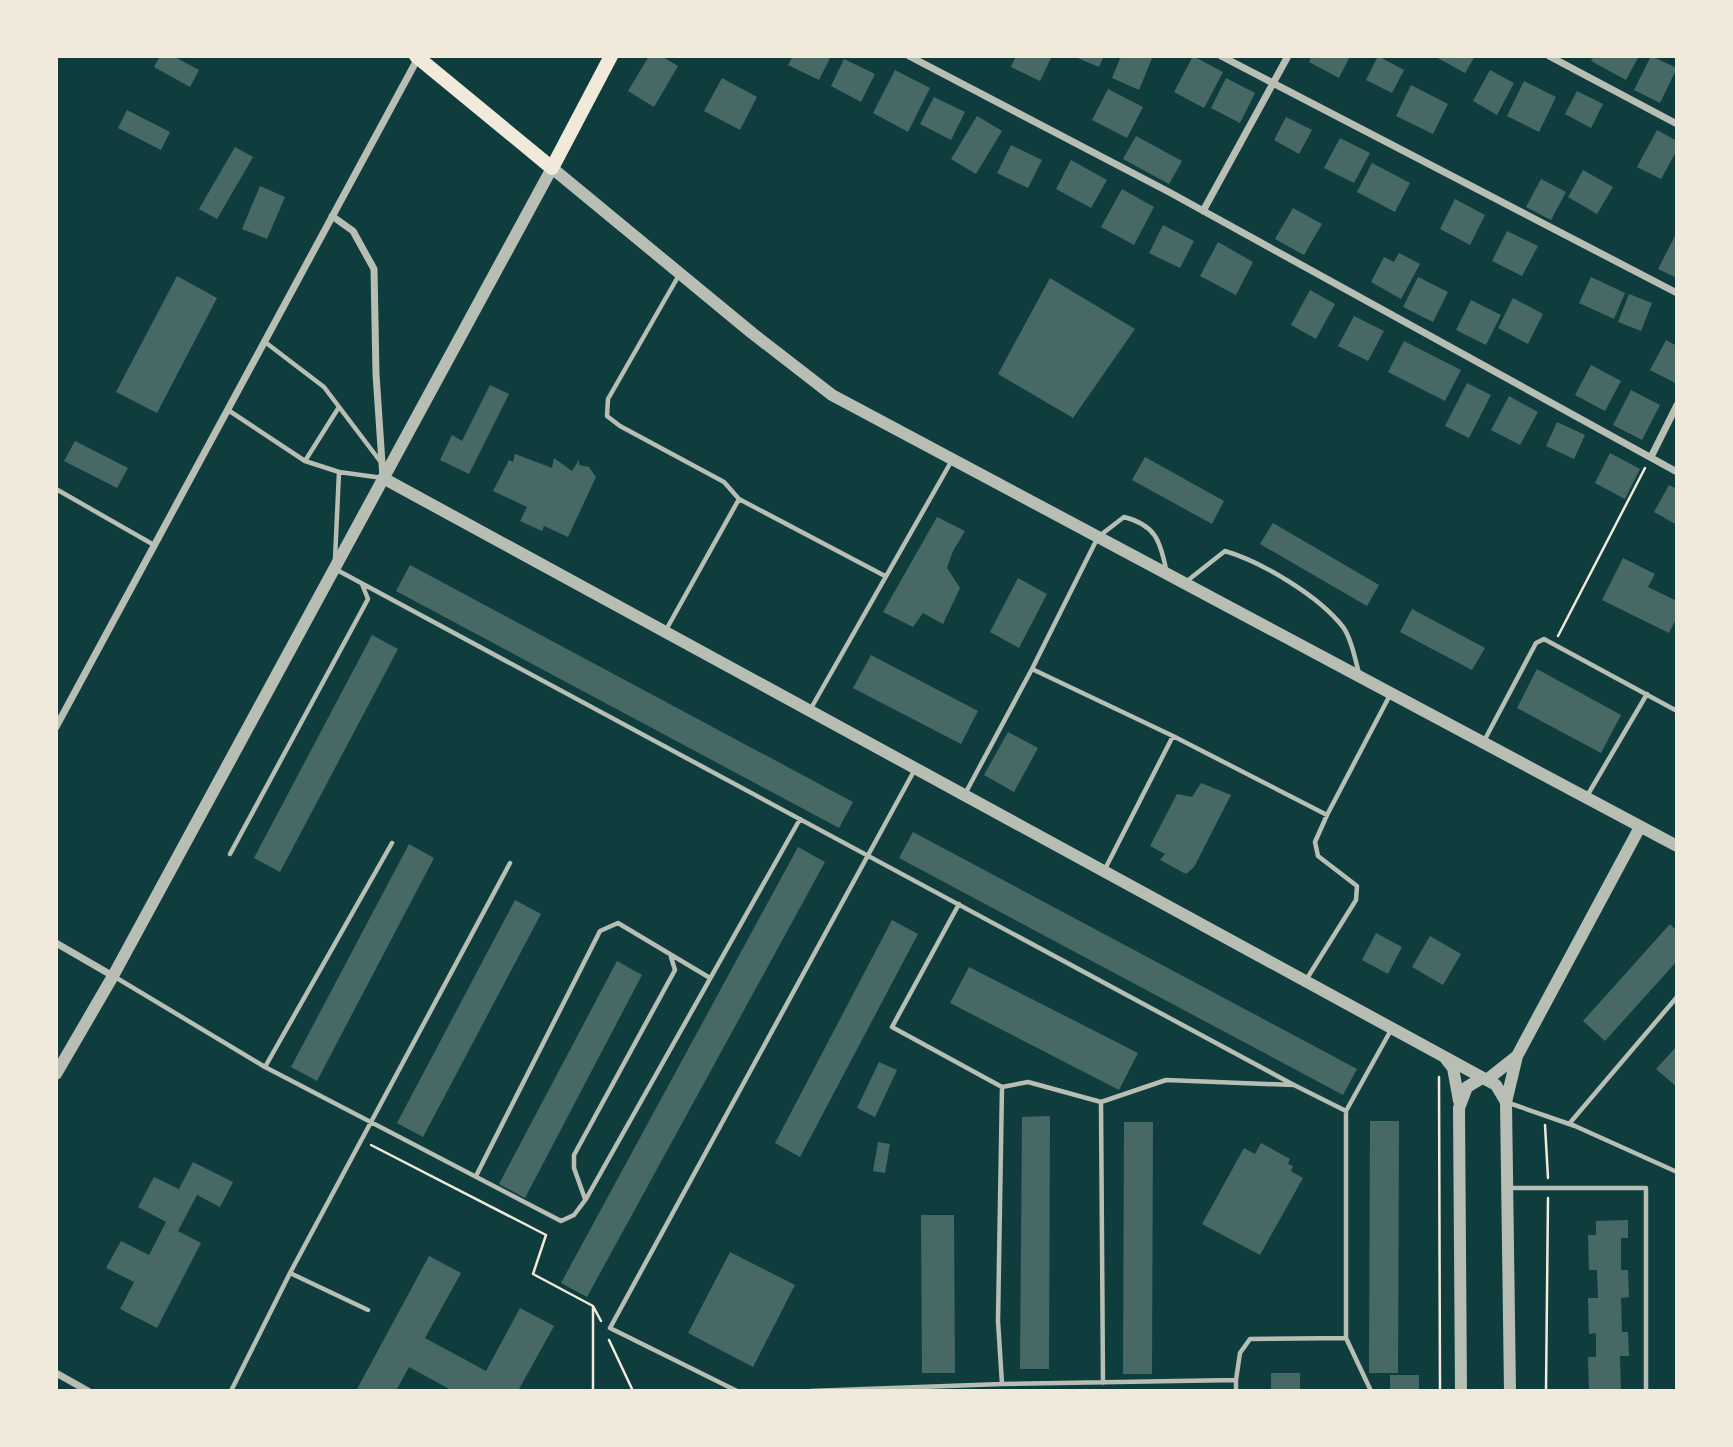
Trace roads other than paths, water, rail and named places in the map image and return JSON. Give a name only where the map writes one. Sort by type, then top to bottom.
[{"type":"main road","points":[[418,56],[552,168],[611,56]]},
{"type":"street","points":[[56,727],[418,56]]},
{"type":"street","points":[[909,56],[1203,211],[1677,472]]},
{"type":"street","points":[[1221,56],[1677,293]]},
{"type":"street","points":[[1203,211],[1288,56]]},
{"type":"street","points":[[1549,56],[1677,124]]},
{"type":"street","points":[[56,1074],[113,976],[552,168],[679,274],[832,395],[1677,846]]},
{"type":"street","points":[[332,216],[353,231],[374,269],[380,461],[383,478]]},
{"type":"street","points":[[1651,457],[1677,405]]},
{"type":"street","points":[[383,478],[1441,1053],[1485,1079],[1503,1093],[1506,1102]]},
{"type":"street","points":[[1510,1391],[1506,1102],[1517,1056],[1640,827]]},
{"type":"street","points":[[56,943],[113,976]]},
{"type":"street","points":[[1441,1053],[1453,1068],[1459,1090],[1461,1391]]},
{"type":"street","points":[[1459,1108],[1467,1087],[1485,1079],[1517,1056]]},
{"type":"street","points":[[56,1373],[88,1391]]},
{"type":"lane","points":[[679,274],[608,399],[607,416],[620,426],[724,482],[739,499],[885,576]]},
{"type":"lane","points":[[264,342],[324,387],[380,461]]},
{"type":"lane","points":[[305,461],[338,407]]},
{"type":"lane","points":[[227,410],[305,461],[339,472],[383,478]]},
{"type":"lane","points":[[810,711],[953,460]]},
{"type":"lane","points":[[339,472],[334,569],[1346,1111]]},
{"type":"lane","points":[[56,489],[154,545]]},
{"type":"lane","points":[[665,632],[739,499]]},
{"type":"lane","points":[[965,795],[1098,537],[1124,517],[1142,522],[1160,542],[1167,574]]},
{"type":"lane","points":[[1185,583],[1225,551],[1251,559],[1324,608],[1345,629],[1360,677]]},
{"type":"lane","points":[[230,854],[368,599],[361,583]]},
{"type":"lane","points":[[1483,743],[1535,643],[1544,639],[1555,642],[1677,711]]},
{"type":"lane","points":[[1032,669],[1173,736],[1327,815]]},
{"type":"lane","points":[[1306,981],[1356,900],[1357,886],[1318,856],[1315,842],[1391,694]]},
{"type":"lane","points":[[1586,798],[1647,694]]},
{"type":"lane","points":[[1104,871],[1173,736]]},
{"type":"lane","points":[[737,1391],[610,1328],[916,768]]},
{"type":"lane","points":[[113,976],[265,1067],[561,1221],[574,1215],[586,1199],[800,819]]},
{"type":"lane","points":[[265,1067],[392,843]]},
{"type":"lane","points":[[231,1391],[290,1273],[510,863]]},
{"type":"lane","points":[[959,904],[892,1027],[1002,1087],[1028,1082],[1101,1102],[1166,1080],[1294,1085]]},
{"type":"lane","points":[[476,1176],[600,931],[618,923],[710,978]]},
{"type":"lane","points":[[586,1199],[574,1168],[574,1155],[675,970],[669,953]]},
{"type":"lane","points":[[1569,1124],[1677,997]]},
{"type":"lane","points":[[1371,1391],[1346,1338],[1346,1111],[1392,1028]]},
{"type":"lane","points":[[1002,1087],[998,1321],[1002,1384]]},
{"type":"lane","points":[[1101,1102],[1103,1383]]},
{"type":"lane","points":[[1506,1102],[1569,1124],[1677,1172]]},
{"type":"lane","points":[[1509,1188],[1646,1188],[1646,1391]]},
{"type":"lane","points":[[290,1273],[368,1310]]},
{"type":"lane","points":[[1236,1391],[1240,1353],[1250,1339],[1346,1338]]},
{"type":"lane","points":[[810,1391],[1236,1380]]}]
